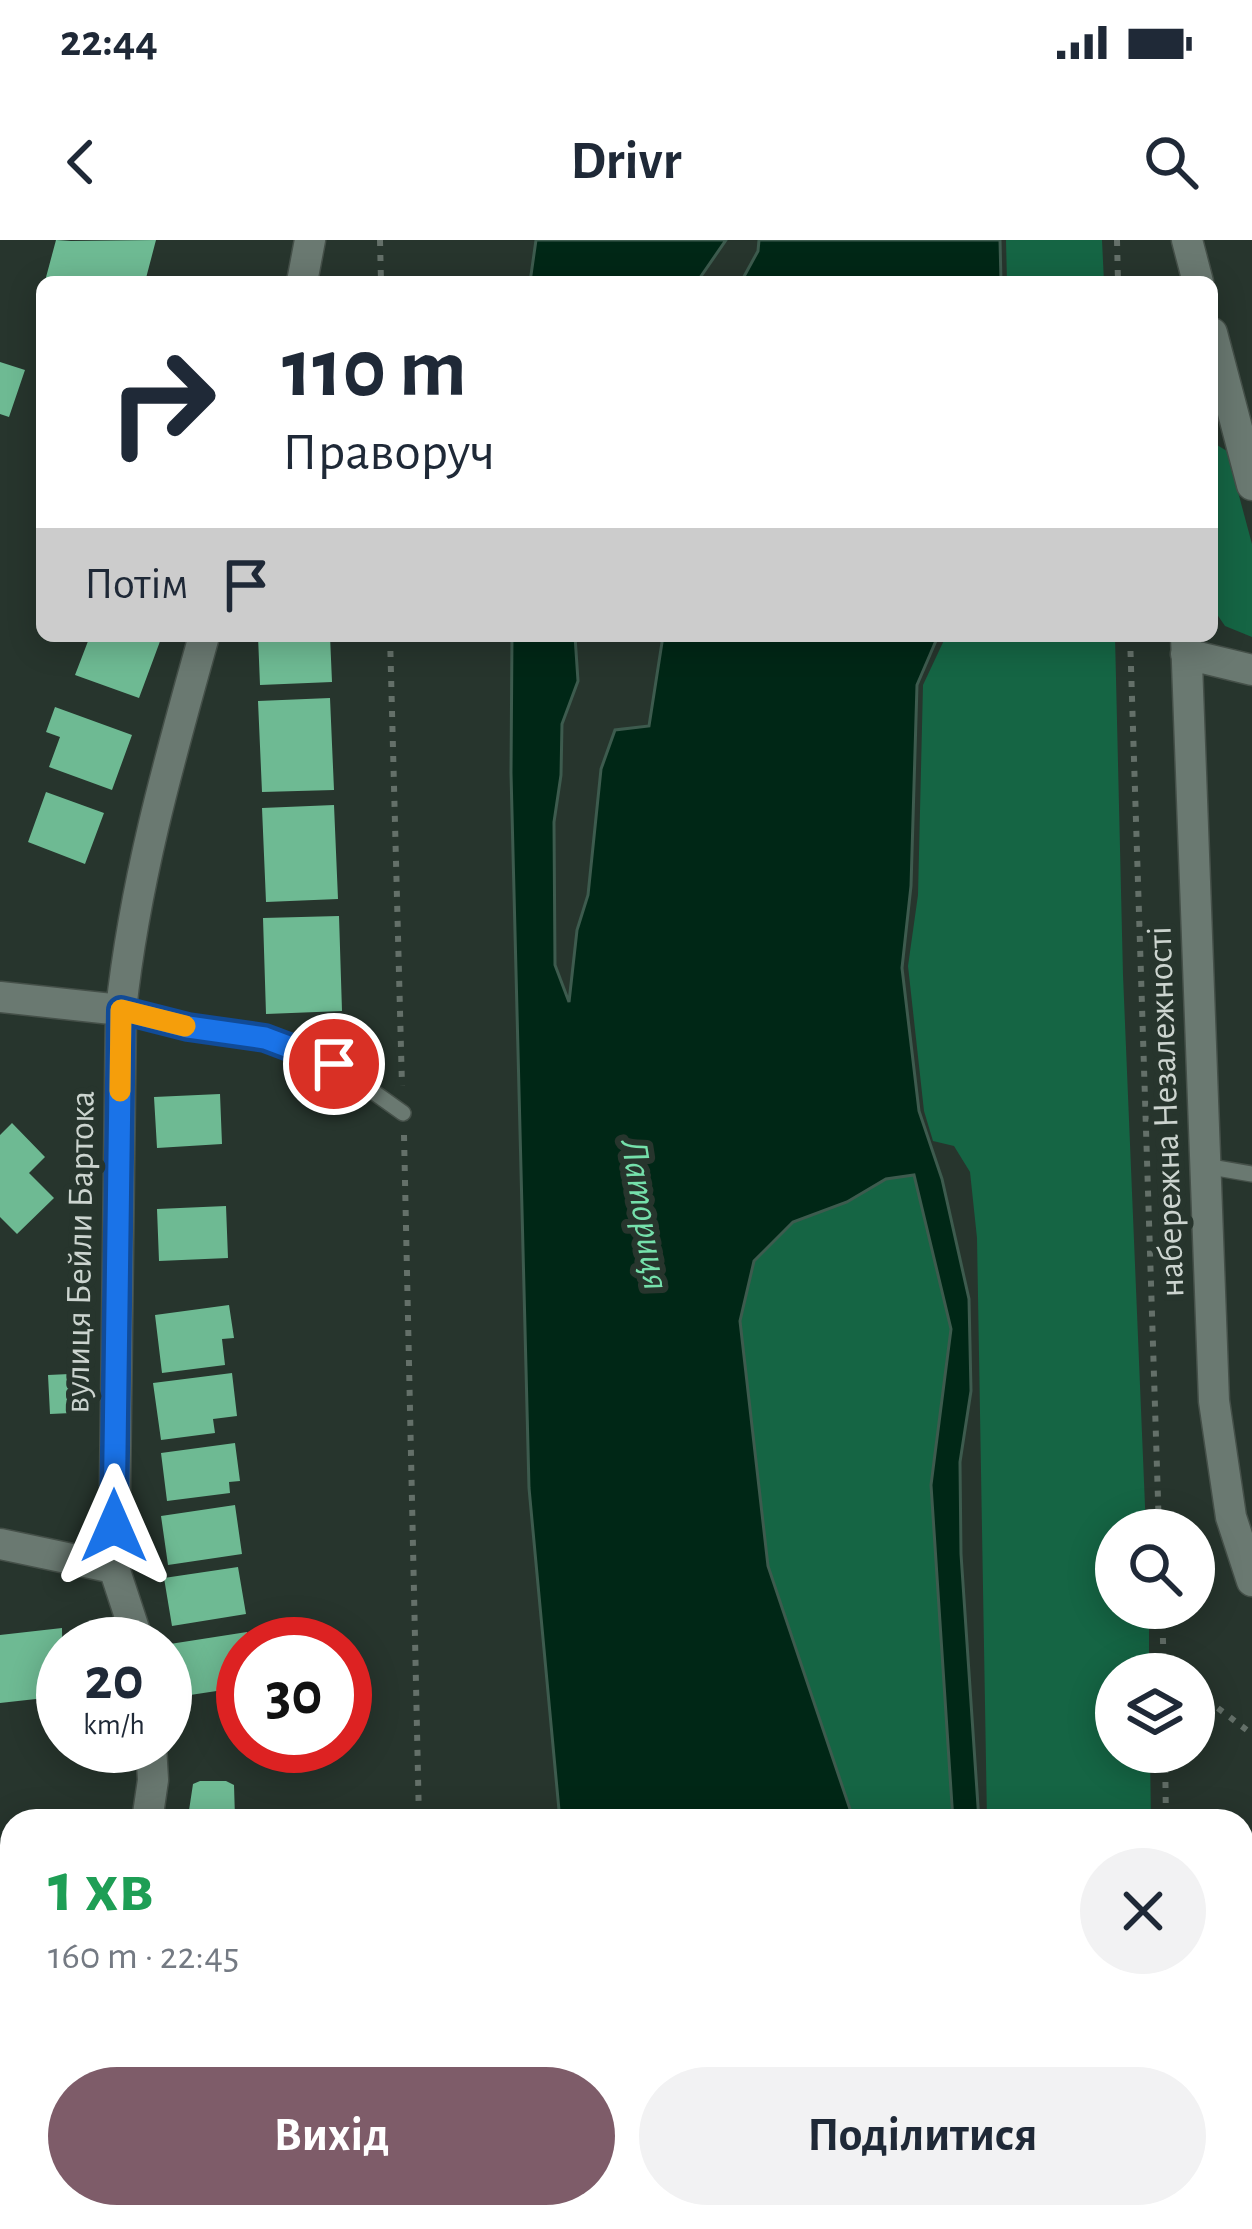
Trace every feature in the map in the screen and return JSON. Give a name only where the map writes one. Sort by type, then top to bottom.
[{"type":"street","points":[[303,276],[310,240]]},
{"type":"street","points":[[1174,240],[1176,276]]},
{"type":"street","points":[[1187,240],[1196,276]]},
{"type":"street","points":[[1218,356],[1252,485]]},
{"type":"street","name":"вулиця Бейли Бартока","points":[[133,1617],[114,1568],[121,1010],[151,824],[202,642]]},
{"type":"street","points":[[1186,645],[1252,670]]},
{"type":"street","name":"набережна Незалежності","points":[[1186,645],[1214,1401],[1231,1516],[1252,1581]]},
{"type":"street","points":[[0,997],[121,1010]]},
{"type":"street","points":[[0,1544],[114,1568]]},
{"type":"street","points":[[149,1809],[153,1773]]},
{"type":"lane","points":[[121,1010],[188,1027],[265,1038],[334,1064],[403,1114]]},
{"type":"lane","points":[[1205,1166],[1252,1174]]},
{"type":"path","points":[[380,240],[381,276]]},
{"type":"path","points":[[1117,240],[1118,276]]},
{"type":"path","points":[[390,642],[419,1809]]},
{"type":"path","points":[[1130,642],[1158,1509]]},
{"type":"path","points":[[1215,1706],[1252,1734]]},
{"type":"path","points":[[1165,1773],[1166,1809]]},
{"type":"green space","points":[[1006,240],[1102,240],[1104,276],[1007,276]]},
{"type":"green space","points":[[1218,446],[1227,451],[1252,544],[1252,637],[1225,626],[1218,616]]},
{"type":"green space","points":[[943,642],[1115,642],[1123,975],[1145,1509],[1095,1509],[1095,1629],[1149,1629],[1149,1653],[1095,1653],[1095,1773],[1150,1773],[1151,1809],[987,1809],[977,1238],[970,1172],[954,1146],[933,1141],[924,1111],[908,966],[918,895],[923,685]]},
{"type":"green space","points":[[914,1175],[951,1329],[931,1485],[952,1809],[850,1809],[768,1566],[740,1321],[754,1261],[793,1222],[847,1202],[886,1179]]},
{"type":"water","points":[[536,240],[726,240],[701,276],[531,276]]},
{"type":"water","points":[[759,240],[1000,240],[1001,276],[744,276]]},
{"type":"water","name":"Латориця","points":[[512,642],[575,642],[578,681],[562,724],[554,822],[555,965],[569,1002],[577,930],[588,895],[601,769],[615,730],[649,726],[662,642],[935,642],[917,685],[911,886],[902,968],[919,1111],[942,1179],[969,1299],[971,1391],[960,1462],[961,1554],[978,1809],[952,1809],[931,1485],[951,1329],[914,1175],[886,1179],[847,1202],[793,1222],[754,1261],[740,1321],[768,1566],[850,1809],[559,1809],[529,1488]]},
{"type":"building","points":[[56,240],[156,240],[147,276],[46,276]]},
{"type":"building","points":[[0,362],[25,370],[9,417],[0,414]]},
{"type":"building","points":[[88,642],[160,642],[139,698],[75,675]]},
{"type":"building","points":[[258,642],[330,642],[332,682],[260,685]]},
{"type":"building","points":[[330,698],[334,790],[262,792],[258,701]]},
{"type":"building","points":[[55,707],[132,735],[112,790],[49,767],[60,737],[46,732]]},
{"type":"building","points":[[46,792],[104,813],[85,864],[28,842]]},
{"type":"building","points":[[334,805],[338,899],[266,902],[262,808]]},
{"type":"building","points":[[339,916],[342,1011],[266,1014],[263,918]]},
{"type":"building","points":[[220,1094],[222,1144],[157,1148],[154,1097]]},
{"type":"building","points":[[12,1123],[45,1157],[29,1173],[54,1198],[17,1234],[0,1217],[0,1135]]},
{"type":"building","points":[[226,1206],[228,1258],[159,1261],[157,1209]]},
{"type":"building","points":[[229,1305],[234,1338],[222,1339],[225,1365],[162,1373],[155,1315]]},
{"type":"building","points":[[91,1373],[93,1412],[50,1414],[48,1375]]},
{"type":"building","points":[[232,1373],[237,1416],[213,1419],[215,1433],[161,1440],[153,1383]]},
{"type":"building","points":[[235,1443],[240,1481],[229,1482],[230,1493],[167,1501],[161,1453]]},
{"type":"building","points":[[235,1505],[242,1554],[168,1565],[161,1516]]},
{"type":"building","points":[[238,1567],[246,1614],[192,1623],[192,1617],[170,1617],[164,1578]]},
{"type":"building","points":[[36,1631],[36,1699],[0,1703],[0,1635]]},
{"type":"building","points":[[216,1637],[216,1691],[192,1695],[192,1641]]},
{"type":"building","points":[[226,1781],[234,1785],[235,1809],[189,1809],[193,1784]]},
{"type":"slow traffic","points":[[120,1091],[121,1010],[185,1026]]},
{"type":"route","points":[[114,1526],[121,1010],[188,1027],[265,1038],[334,1064]]}]
